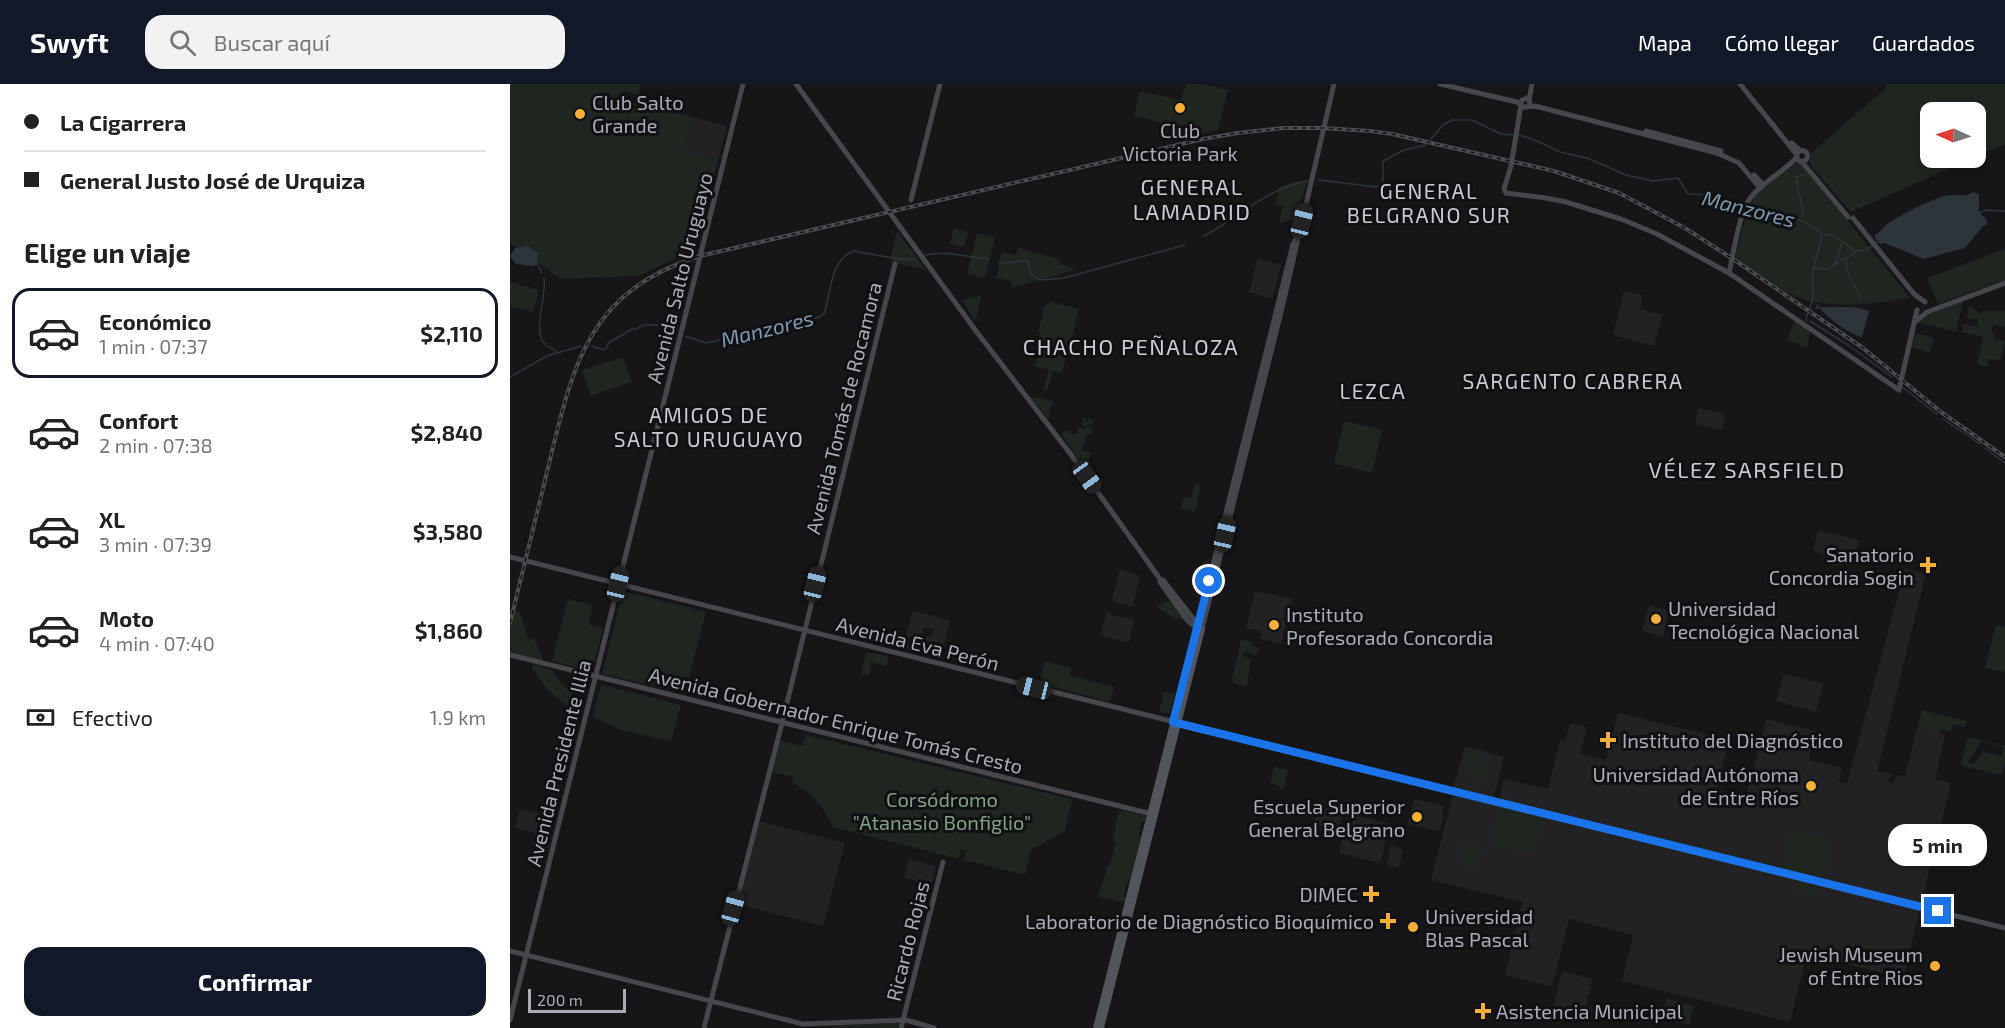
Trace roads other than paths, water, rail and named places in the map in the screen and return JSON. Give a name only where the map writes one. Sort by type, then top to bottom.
[{"type":"main road","name":"Avenida Salto Uruguayo","points":[[618,584],[743,84]]},
{"type":"main road","points":[[796,84],[976,330],[1069,452],[1161,579],[1160,582],[1188,621],[1199,628]]},
{"type":"main road","points":[[910,200],[940,84]]},
{"type":"main road","points":[[1096,1028],[1176,723],[1334,84]]},
{"type":"main road","points":[[1440,84],[1526,103]]},
{"type":"main road","points":[[1456,84],[1717,153],[1738,163],[1761,187]]},
{"type":"main road","points":[[1530,84],[1506,191],[1566,202],[1629,222],[1657,234],[1730,271],[1899,388],[1920,303],[1942,306]]},
{"type":"main road","points":[[1742,84],[1883,258],[1913,298],[1919,313],[1926,313]]},
{"type":"main road","points":[[1730,271],[1746,203],[1761,187],[1800,156]]},
{"type":"main road","points":[[1883,258],[1917,297],[1926,303],[1929,309],[1926,313]]},
{"type":"main road","name":"Avenida Tomás de Rocamora","points":[[704,1028],[895,264]]},
{"type":"main road","points":[[1916,321],[1926,313],[1942,306],[2005,283]]},
{"type":"main road","name":"Avenida Eva Perón","points":[[510,557],[2005,928]]},
{"type":"main road","name":"Avenida Presidente Illia","points":[[510,1020],[618,584]]},
{"type":"main road","name":"Avenida Gobernador Enrique Tomás Cresto","points":[[510,655],[1152,814]]},
{"type":"main road","points":[[1101,1028],[1152,814]]},
{"type":"main road","name":"Ricardo Rojas","points":[[901,1028],[943,862]]},
{"type":"main road","points":[[510,951],[803,1024],[902,1020],[934,1028]]},
{"type":"waterway","name":"Manzores","points":[[1431,139],[1443,125],[1452,120],[1472,120],[1501,134],[1523,136],[1560,152],[1587,158],[1626,175],[1653,181],[1678,178],[1688,194],[1709,195],[1725,204],[1742,208]]},
{"type":"waterway","name":"Manzores","points":[[1319,180],[1377,187],[1383,182],[1383,161],[1404,150],[1426,145]]},
{"type":"waterway","points":[[1802,218],[1796,177],[1807,174]]},
{"type":"waterway","name":"Manzores","points":[[1204,236],[1280,189],[1309,181]]},
{"type":"waterway","name":"Manzores","points":[[1747,210],[1806,223],[1822,234],[1833,235],[1855,251],[1868,249],[1880,240]]},
{"type":"waterway","name":"Manzores","points":[[1979,213],[1986,210],[2005,211]]},
{"type":"waterway","points":[[1814,266],[1822,236]]},
{"type":"waterway","points":[[1806,321],[1813,298],[1814,267],[1831,268],[1842,243]]},
{"type":"waterway","name":"Manzores","points":[[998,262],[1027,260],[1031,274],[1040,280],[1064,278],[1185,245]]},
{"type":"waterway","name":"Manzores","points":[[685,336],[706,343],[817,318],[824,314],[840,261],[854,251],[898,259],[916,259]]},
{"type":"waterway","points":[[1850,278],[1846,258],[1856,252]]},
{"type":"waterway","name":"Manzores","points":[[925,255],[949,254],[988,259]]},
{"type":"waterway","points":[[1834,265],[1845,258]]},
{"type":"waterway","points":[[537,264],[542,273]]},
{"type":"waterway","points":[[544,278],[540,332],[546,345],[558,353]]},
{"type":"waterway","points":[[1853,284],[1861,298]]},
{"type":"waterway","points":[[1810,321],[1892,377]]},
{"type":"waterway","name":"Manzores","points":[[591,346],[604,350],[608,347],[607,344],[643,325],[656,325],[677,330]]},
{"type":"waterway","name":"Manzores","points":[[510,377],[547,356],[581,346]]},
{"type":"waterway","points":[[1902,387],[1937,414]]},
{"type":"waterway","points":[[1943,419],[1980,444]]},
{"type":"waterway","points":[[1985,448],[2005,463]]},
{"type":"railway","points":[[510,623],[566,396],[577,365],[591,337],[609,312],[632,290],[662,271],[700,256],[1203,139],[1283,128],[1324,128],[1392,134],[1554,171],[1619,193],[1685,228],[1733,259],[1863,348],[1941,412],[2005,457]]},
{"type":"place","name":"Club Victoria Park","points":[[1180,108]]},
{"type":"place","name":"Club Salto Grande","points":[[580,114]]},
{"type":"place","name":"Sanatorio Concordia Sogin","points":[[1928,565]]},
{"type":"place","name":"Universidad Tecnológica Nacional","points":[[1656,619]]},
{"type":"place","name":"Instituto Profesorado Concordia","points":[[1274,625]]},
{"type":"place","name":"Instituto del Diagnóstico","points":[[1608,740]]},
{"type":"place","name":"Universidad Autónoma de Entre Ríos","points":[[1811,786]]},
{"type":"place","name":"Escuela Superior General Belgrano","points":[[1417,817]]},
{"type":"place","name":"DIMEC","points":[[1371,894]]},
{"type":"place","name":"Laboratorio de Diagnóstico Bioquímico","points":[[1388,921]]},
{"type":"place","name":"Universidad Blas Pascal","points":[[1413,927]]},
{"type":"place","name":"Jewish Museum of Entre Rios","points":[[1935,966]]},
{"type":"place","name":"Asistencia Municipal","points":[[1483,1011]]},
{"type":"district","name":"GENERAL LAMADRID","points":[[1192,198]]},
{"type":"district","name":"GENERAL BELGRANO SUR","points":[[1429,202]]},
{"type":"district","name":"CHACHO PEÑALOZA","points":[[1131,346]]},
{"type":"district","name":"SARGENTO CABRERA","points":[[1573,380]]},
{"type":"district","name":"LEZCA","points":[[1373,390]]},
{"type":"district","name":"AMIGOS DE SALTO URUGUAYO","points":[[709,426]]},
{"type":"district","name":"VÉLEZ SARSFIELD","points":[[1747,469]]},
{"type":"park label","name":"Corsódromo \"Atanasio Bonfiglio\"","points":[[942,810]]}]
